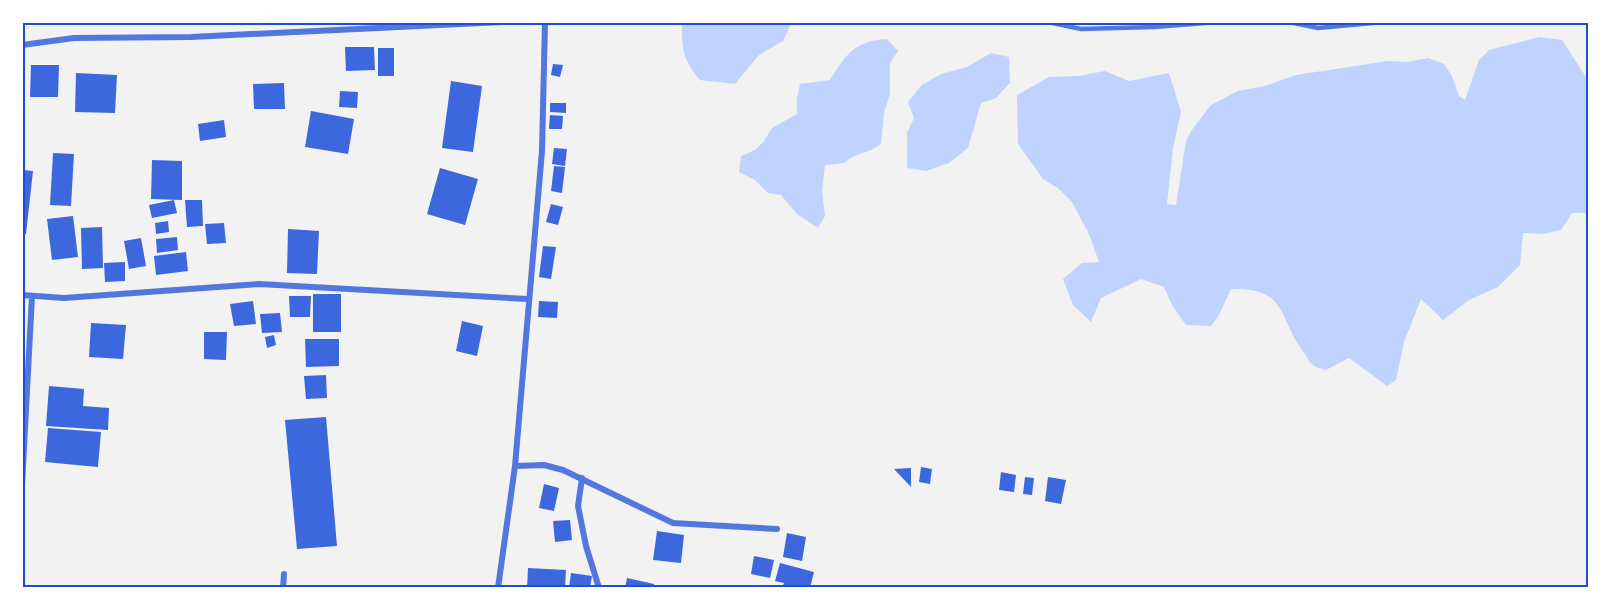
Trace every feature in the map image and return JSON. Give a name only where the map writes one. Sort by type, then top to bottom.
[{"type":"street","points":[[22,45],[74,38],[191,38],[502,22]]},
{"type":"street","points":[[498,588],[515,466],[542,151],[545,22]]},
{"type":"street","points":[[22,295],[64,298],[259,284],[528,299]]},
{"type":"street","points":[[22,485],[32,296]]},
{"type":"street","points":[[515,466],[544,465],[564,470],[640,509],[673,523],[777,529]]},
{"type":"street","points":[[582,478],[578,506],[586,546],[600,588]]},
{"type":"street","points":[[283,588],[284,574]]},
{"type":"lane","points":[[1048,22],[1081,29],[1218,22]]},
{"type":"lane","points":[[1289,22],[1318,28],[1384,22]]},
{"type":"water","points":[[791,22],[783,41],[759,55],[735,84],[700,80],[684,53],[682,23]]},
{"type":"water","points":[[1539,37],[1562,40],[1588,80],[1588,213],[1572,213],[1561,230],[1542,234],[1523,233],[1520,265],[1498,287],[1469,300],[1443,320],[1421,299],[1404,342],[1396,380],[1387,386],[1349,358],[1326,370],[1314,366],[1296,341],[1279,307],[1273,299],[1263,293],[1231,289],[1219,315],[1211,326],[1186,325],[1172,305],[1164,287],[1141,279],[1101,298],[1091,322],[1073,305],[1063,279],[1082,263],[1099,262],[1089,234],[1072,202],[1058,188],[1043,179],[1018,144],[1017,95],[1049,77],[1078,76],[1105,71],[1129,81],[1169,73],[1181,112],[1173,148],[1167,204],[1176,205],[1186,141],[1191,131],[1211,105],[1238,91],[1265,86],[1296,75],[1388,61],[1408,62],[1428,58],[1444,64],[1452,76],[1459,96],[1465,100],[1479,60],[1489,50]]},
{"type":"water","points":[[887,39],[898,51],[890,63],[890,94],[884,113],[881,144],[844,163],[825,165],[822,191],[825,216],[818,228],[797,214],[781,195],[768,193],[755,180],[739,172],[741,156],[755,150],[772,128],[797,114],[800,84],[830,80],[852,51],[867,43]]},
{"type":"water","points":[[991,53],[1009,57],[1010,83],[996,98],[981,103],[968,148],[949,163],[926,171],[907,168],[907,133],[914,118],[908,102],[922,85],[941,74],[967,67]]},
{"type":"building","points":[[345,47],[374,47],[375,70],[346,71]]},
{"type":"building","points":[[378,48],[394,48],[394,76],[378,76]]},
{"type":"building","points":[[553,64],[563,65],[560,77],[551,75]]},
{"type":"building","points":[[31,65],[59,65],[58,97],[30,97]]},
{"type":"building","points":[[76,73],[117,75],[115,113],[75,112]]},
{"type":"building","points":[[451,81],[482,86],[473,152],[442,148]]},
{"type":"building","points":[[284,83],[285,109],[254,109],[253,84]]},
{"type":"building","points":[[340,91],[358,92],[357,108],[339,107]]},
{"type":"building","points":[[550,103],[566,103],[566,113],[550,112]]},
{"type":"building","points":[[311,111],[354,119],[348,154],[305,147]]},
{"type":"building","points":[[550,115],[563,116],[562,129],[549,129]]},
{"type":"building","points":[[224,120],[226,137],[200,141],[198,124]]},
{"type":"building","points":[[554,148],[567,149],[565,166],[552,164]]},
{"type":"building","points":[[53,153],[74,154],[71,206],[50,205]]},
{"type":"building","points":[[152,160],[182,161],[182,200],[151,199]]},
{"type":"building","points":[[554,166],[565,167],[562,193],[551,191]]},
{"type":"building","points":[[440,168],[478,179],[465,225],[427,214]]},
{"type":"building","points":[[22,170],[33,171],[26,234],[22,234]]},
{"type":"building","points":[[174,200],[177,213],[152,218],[149,205]]},
{"type":"building","points":[[185,200],[202,200],[203,226],[187,227]]},
{"type":"building","points":[[551,204],[563,207],[558,225],[546,222]]},
{"type":"building","points":[[73,216],[78,257],[52,260],[47,219]]},
{"type":"building","points":[[168,221],[169,232],[156,234],[155,223]]},
{"type":"building","points":[[224,223],[226,243],[207,244],[205,224]]},
{"type":"building","points":[[102,227],[103,268],[82,269],[81,228]]},
{"type":"building","points":[[288,229],[319,231],[317,274],[287,273]]},
{"type":"building","points":[[177,237],[178,250],[157,253],[156,239]]},
{"type":"building","points":[[141,238],[146,266],[129,269],[124,241]]},
{"type":"building","points":[[543,246],[556,247],[551,279],[539,277]]},
{"type":"building","points":[[186,252],[188,271],[156,275],[154,256]]},
{"type":"building","points":[[125,262],[125,281],[105,282],[104,263]]},
{"type":"building","points":[[313,294],[341,294],[341,332],[313,332]]},
{"type":"building","points":[[289,296],[311,296],[310,317],[290,317]]},
{"type":"building","points":[[253,301],[256,324],[234,326],[230,304]]},
{"type":"building","points":[[539,301],[558,302],[557,318],[538,317]]},
{"type":"building","points":[[280,313],[282,332],[262,333],[260,314]]},
{"type":"building","points":[[462,321],[483,326],[477,356],[456,351]]},
{"type":"building","points":[[91,323],[126,325],[123,359],[89,357]]},
{"type":"building","points":[[204,332],[227,332],[226,360],[204,359]]},
{"type":"building","points":[[274,335],[276,345],[267,348],[265,337]]},
{"type":"building","points":[[305,339],[339,339],[339,366],[306,367]]},
{"type":"building","points":[[326,375],[327,398],[306,399],[304,376]]},
{"type":"building","points":[[49,386],[84,389],[83,406],[109,408],[108,430],[46,426]]},
{"type":"building","points":[[326,417],[337,546],[297,549],[285,420]]},
{"type":"building","points":[[48,428],[101,432],[98,467],[45,462]]},
{"type":"building","points":[[921,467],[932,469],[930,484],[919,482]]},
{"type":"building","points":[[911,468],[911,487],[894,469]]},
{"type":"building","points":[[1001,472],[1016,475],[1014,492],[999,490]]},
{"type":"building","points":[[1025,477],[1034,478],[1032,495],[1023,494]]},
{"type":"building","points":[[1048,477],[1066,480],[1061,504],[1045,501]]},
{"type":"building","points":[[544,484],[559,488],[554,511],[539,508]]},
{"type":"building","points":[[570,520],[572,540],[555,542],[553,521]]},
{"type":"building","points":[[657,531],[684,535],[681,563],[653,560]]},
{"type":"building","points":[[787,533],[806,537],[802,561],[783,557]]},
{"type":"building","points":[[754,556],[774,560],[770,578],[751,574]]},
{"type":"building","points":[[780,563],[814,572],[810,588],[782,588],[784,583],[775,581]]},
{"type":"building","points":[[528,568],[566,570],[565,588],[527,588]]},
{"type":"building","points":[[571,573],[592,576],[590,588],[569,588]]},
{"type":"building","points":[[627,578],[654,584],[653,588],[625,588]]}]
